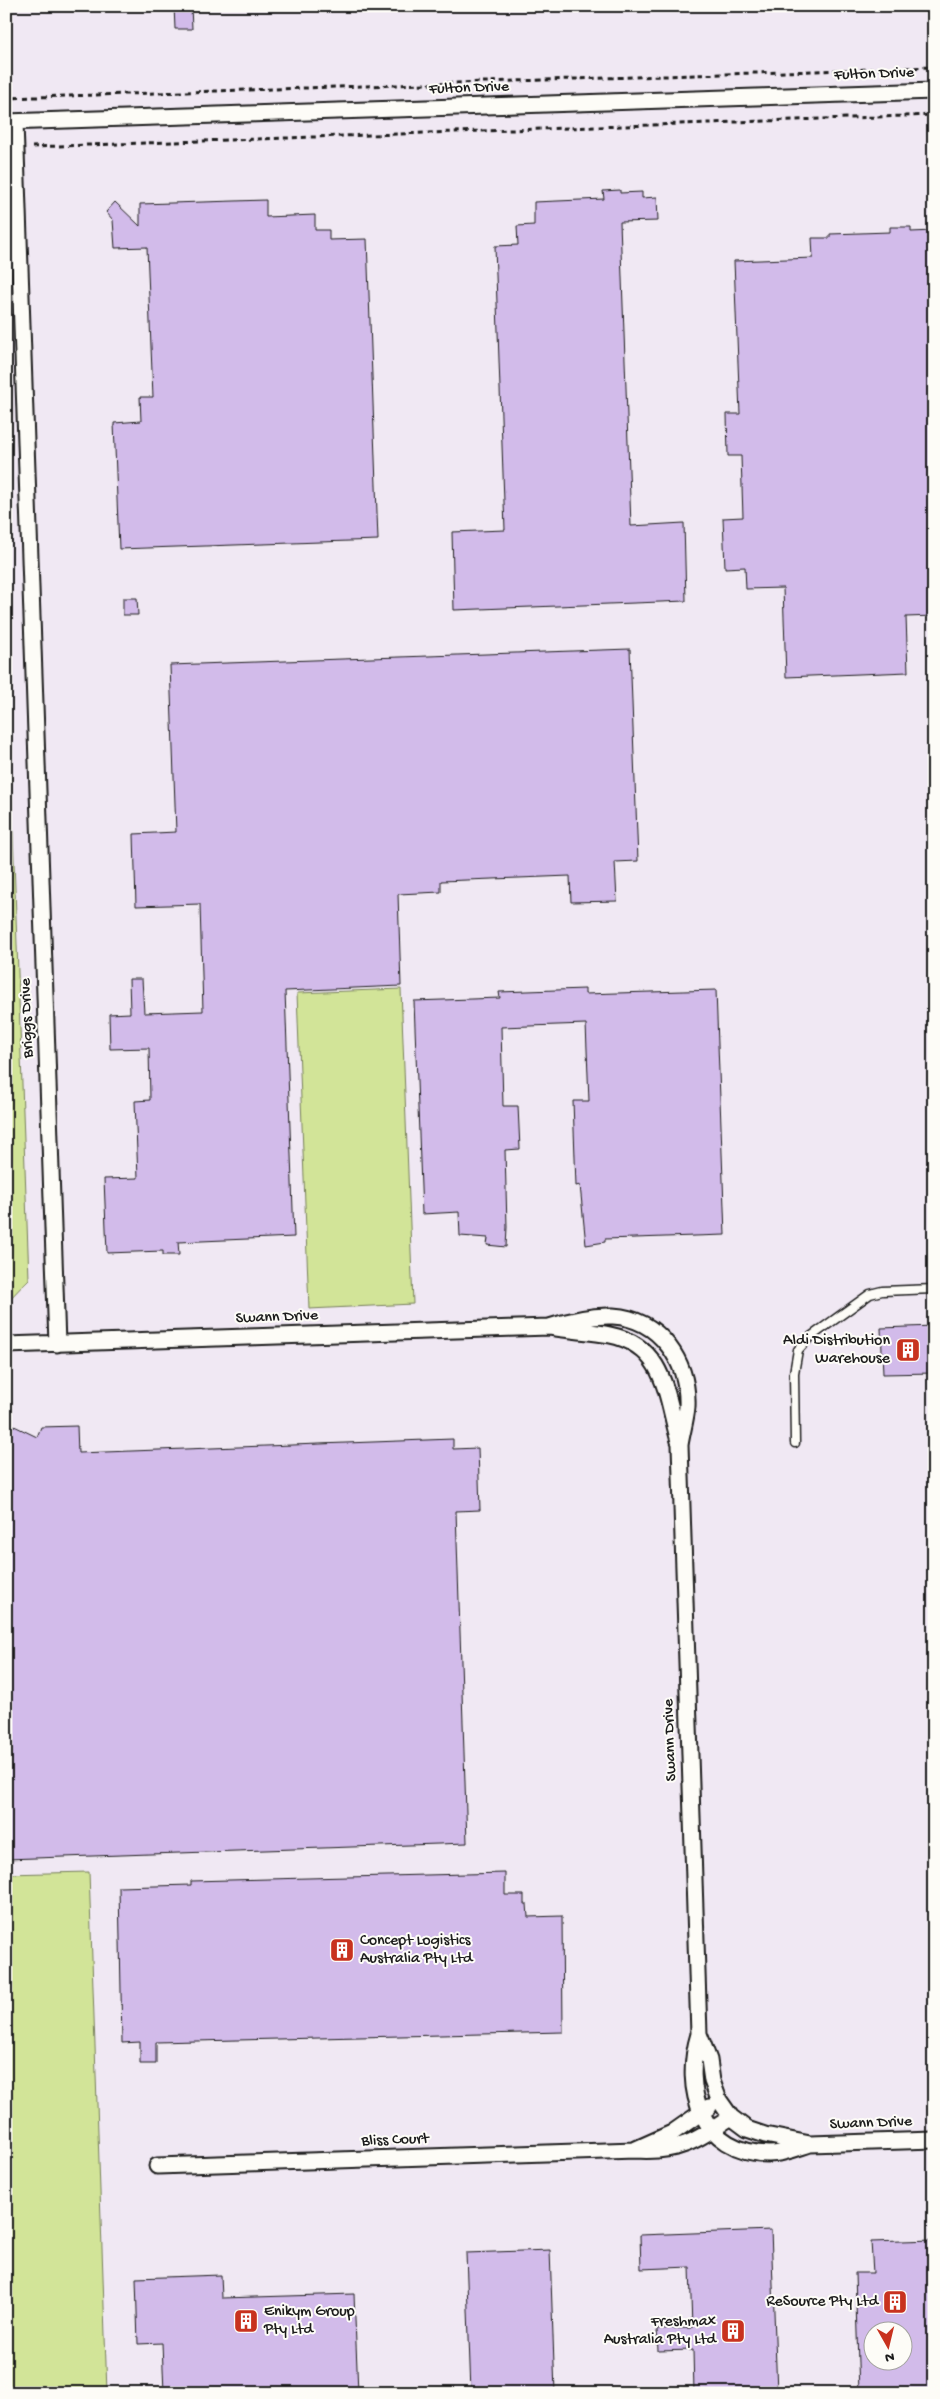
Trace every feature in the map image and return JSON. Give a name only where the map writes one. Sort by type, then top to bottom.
[{"type":"street","name":"Fulton Drive","points":[[11,122],[934,91]]},
{"type":"street","name":"Briggs Drive","points":[[11,122],[16,148],[57,1344]]},
{"type":"street","name":"Swann Drive","points":[[549,1327],[587,1316],[613,1316],[645,1326],[662,1338],[675,1354],[684,1380],[687,1408],[680,1445]]},
{"type":"street","name":"Swann Drive","points":[[6,1345],[549,1327],[616,1336],[644,1351],[663,1376],[680,1445],[699,2034],[692,2063],[692,2082],[702,2113],[712,2130],[734,2146],[762,2153],[784,2152],[810,2144]]},
{"type":"street","name":"Swann Drive","points":[[699,2034],[709,2060],[712,2081],[719,2100],[731,2117],[740,2125],[755,2133],[810,2144],[934,2140]]},
{"type":"street","name":"Bliss Court","points":[[635,2150],[672,2133],[719,2100]]},
{"type":"street","name":"Bliss Court","points":[[157,2166],[668,2150],[693,2142],[731,2117]]},
{"type":"lane","points":[[796,1443],[794,1363],[798,1350],[802,1345],[870,1294],[882,1291],[934,1289]]},
{"type":"path","points":[[6,98],[934,67]]},
{"type":"path","points":[[16,148],[934,115]]},
{"type":"shaded area","points":[[6,6],[934,6],[934,2393],[6,2393]]},
{"type":"green space","points":[[6,637],[29,1279],[6,1303]]},
{"type":"green space","points":[[401,989],[413,1304],[309,1309],[297,993]]},
{"type":"green space","points":[[89,1872],[107,2393],[6,2393],[6,1874]]},
{"type":"building","points":[[174,6],[191,6],[192,29],[175,29]]},
{"type":"building","points":[[620,190],[620,193],[642,192],[642,198],[657,197],[658,221],[620,222],[631,526],[684,523],[686,601],[454,610],[452,532],[505,530],[495,246],[518,245],[517,226],[534,225],[534,202],[604,199],[603,191]]},
{"type":"building","points":[[266,200],[266,217],[315,215],[315,230],[329,230],[329,240],[367,239],[378,540],[119,549],[114,423],[141,421],[140,397],[153,397],[147,247],[115,248],[113,220],[106,212],[115,202],[140,226],[140,204]]},
{"type":"building","points":[[890,227],[911,227],[911,232],[934,231],[934,616],[906,617],[908,672],[786,677],[783,588],[746,589],[745,567],[725,568],[723,518],[743,517],[741,456],[728,456],[727,414],[740,414],[734,261],[813,258],[812,238],[830,238],[830,234],[890,232]]},
{"type":"building","points":[[123,598],[137,598],[138,615],[123,615]]},
{"type":"building","points":[[630,649],[638,861],[615,862],[617,901],[571,902],[570,876],[441,881],[441,892],[398,894],[401,986],[285,991],[294,1237],[178,1242],[179,1255],[163,1255],[163,1251],[107,1253],[104,1179],[138,1178],[135,1101],[150,1100],[149,1048],[110,1049],[109,1014],[130,1013],[129,979],[142,979],[144,1013],[203,1011],[200,904],[136,906],[134,834],[176,832],[170,665]]},
{"type":"building","points":[[585,989],[585,994],[716,990],[725,1235],[605,1239],[605,1242],[586,1245],[580,1185],[576,1186],[573,1101],[589,1101],[586,1024],[501,1027],[503,1106],[518,1106],[520,1149],[505,1150],[506,1247],[487,1245],[488,1238],[460,1236],[459,1212],[422,1214],[414,1001],[500,998],[499,992]]},
{"type":"building","name":"Aldi Distribution Warehouse","points":[[934,1326],[934,1373],[883,1374],[881,1328]]},
{"type":"building","points":[[6,1422],[37,1437],[41,1427],[77,1426],[78,1453],[453,1439],[453,1449],[478,1448],[480,1510],[456,1511],[467,1843],[6,1859]]},
{"type":"building","name":"Concept Logistics Australia Pty Ltd","points":[[505,1873],[505,1895],[524,1895],[524,1904],[527,1904],[528,1917],[562,1916],[563,2032],[156,2042],[156,2064],[140,2064],[140,2042],[122,2043],[119,1887],[191,1885],[191,1881]]},
{"type":"building","name":"Freshmax Australia Pty Ltd","points":[[771,2230],[777,2393],[694,2393],[693,2350],[658,2351],[657,2329],[692,2328],[690,2267],[641,2269],[640,2235]]},
{"type":"building","name":"ReSource Pty Ltd","points":[[934,2240],[934,2393],[859,2393],[855,2273],[873,2273],[871,2242]]},
{"type":"building","points":[[550,2250],[555,2393],[471,2393],[466,2253]]},
{"type":"building","name":"Enikym Group Pty Ltd","points":[[221,2275],[222,2298],[354,2294],[358,2393],[164,2393],[162,2343],[138,2344],[136,2278]]},
{"type":"place","name":"Aldi Distribution Warehouse","points":[[908,1350]]},
{"type":"place","name":"Concept Logistics Australia Pty Ltd","points":[[342,1950]]},
{"type":"place","name":"ReSource Pty Ltd","points":[[895,2302]]},
{"type":"place","name":"Enikym Group Pty Ltd","points":[[246,2321]]},
{"type":"place","name":"Freshmax Australia Pty Ltd","points":[[733,2331]]}]
